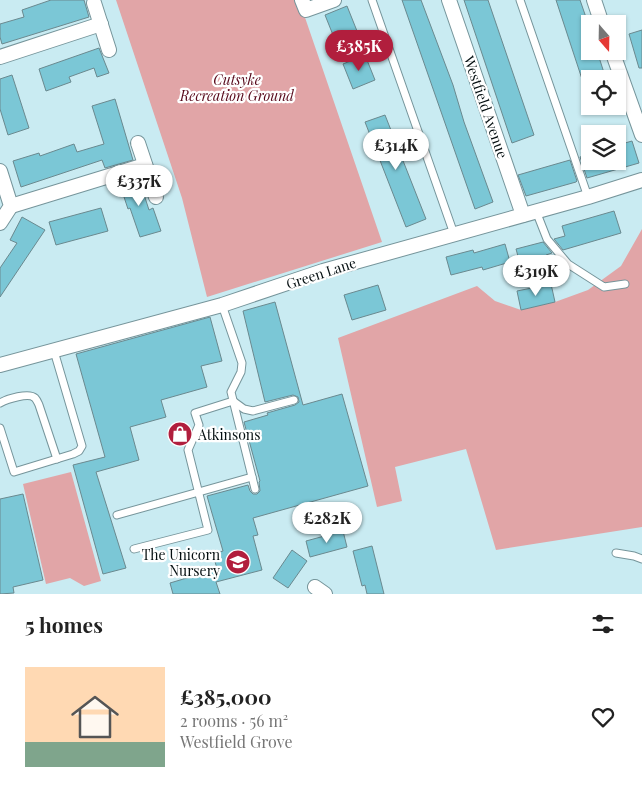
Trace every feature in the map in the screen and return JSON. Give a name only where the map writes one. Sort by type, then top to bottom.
[{"type":"street","points":[[302,0],[306,10],[334,0]]},
{"type":"street","name":"Westfield Avenue","points":[[449,0],[530,213]]},
{"type":"street","points":[[597,1],[600,15]]},
{"type":"street","points":[[94,3],[109,50]]},
{"type":"street","points":[[0,57],[101,24]]},
{"type":"street","points":[[615,60],[642,135]]},
{"type":"street","points":[[138,143],[156,198]]},
{"type":"street","points":[[0,223],[11,206],[145,165]]},
{"type":"street","points":[[0,171],[11,206]]},
{"type":"street","name":"Green Lane","points":[[0,365],[222,306],[323,271],[588,197],[642,180]]},
{"type":"lane","points":[[372,0],[454,234]]},
{"type":"lane","points":[[520,0],[588,197]]},
{"type":"lane","points":[[530,213],[547,239],[568,264],[604,287],[625,284]]},
{"type":"lane","points":[[222,306],[242,363],[241,372],[231,392],[254,489]]},
{"type":"lane","points":[[0,428],[14,472],[79,451],[82,446],[54,351]]},
{"type":"lane","points":[[0,403],[9,399],[30,395],[36,398],[40,405],[57,459]]},
{"type":"lane","points":[[233,401],[244,409],[253,411],[294,400]]},
{"type":"lane","points":[[134,550],[208,530],[188,450],[199,426],[195,413],[233,401]]},
{"type":"lane","points":[[117,515],[252,477]]},
{"type":"lane","points":[[616,553],[642,559]]},
{"type":"green space","name":"Cutsyke Recreation Ground","points":[[116,0],[299,0],[382,242],[207,297],[182,198]]},
{"type":"green space","points":[[642,229],[642,527],[496,550],[466,449],[395,467],[402,501],[377,507],[338,338],[477,286],[495,301],[521,310],[555,302],[588,290],[621,266]]},
{"type":"green space","points":[[71,472],[101,581],[84,586],[70,578],[46,584],[23,484]]},
{"type":"building","points":[[51,0],[84,0],[89,17],[2,44],[0,24],[24,17],[22,10]]},
{"type":"building","points":[[402,0],[421,0],[453,85],[464,122],[493,202],[475,209]]},
{"type":"building","points":[[464,0],[488,0],[534,135],[512,143]]},
{"type":"building","points":[[556,0],[580,0],[585,15],[581,15],[581,60],[600,60],[603,70],[581,70],[581,76]]},
{"type":"building","points":[[347,6],[357,31],[335,40],[325,15]]},
{"type":"building","points":[[642,30],[642,68],[639,68],[629,34]]},
{"type":"building","points":[[99,48],[109,73],[97,77],[94,68],[69,77],[71,82],[46,91],[39,69]]},
{"type":"building","points":[[365,55],[375,80],[353,89],[343,64]]},
{"type":"building","points":[[12,75],[29,128],[8,135],[0,109],[0,79]]},
{"type":"building","points":[[115,99],[133,160],[105,168],[102,160],[21,187],[13,161],[39,153],[40,156],[74,144],[77,152],[104,144],[92,106]]},
{"type":"building","points":[[385,115],[426,219],[406,227],[365,122]]},
{"type":"building","points":[[632,141],[639,163],[626,167],[626,143]]},
{"type":"building","points":[[570,160],[576,182],[526,196],[518,175]]},
{"type":"building","points":[[584,170],[615,170],[587,178]]},
{"type":"building","points":[[138,176],[149,210],[153,208],[161,231],[140,237],[130,208],[128,209],[117,183]]},
{"type":"building","points":[[101,208],[108,231],[56,245],[49,222]]},
{"type":"building","points":[[614,211],[621,233],[563,250],[554,239],[565,236],[562,226]]},
{"type":"building","points":[[22,217],[45,230],[0,297],[0,268],[17,243],[10,240]]},
{"type":"building","points":[[543,242],[552,253],[546,255],[548,260],[521,267],[516,249]]},
{"type":"building","points":[[505,244],[510,262],[483,270],[482,267],[451,275],[446,257],[473,250],[474,253]]},
{"type":"building","points":[[551,284],[555,302],[521,310],[517,291]]},
{"type":"building","points":[[378,285],[386,310],[352,320],[344,295]]},
{"type":"building","points":[[275,302],[303,405],[342,394],[368,486],[253,518],[258,535],[253,536],[262,570],[216,582],[220,594],[173,594],[170,583],[217,569],[213,554],[223,551],[207,496],[248,485],[253,494],[257,494],[260,491],[260,481],[244,422],[268,415],[267,413],[295,405],[299,402],[298,397],[293,395],[265,402],[243,311]]},
{"type":"building","points":[[210,317],[222,361],[201,366],[207,387],[161,400],[166,417],[130,427],[139,460],[96,472],[126,568],[103,574],[73,465],[105,457],[76,354]]},
{"type":"building","points":[[23,494],[43,580],[13,587],[14,593],[0,594],[0,499]]},
{"type":"building","points":[[343,531],[347,547],[310,557],[306,541]]},
{"type":"building","points":[[372,546],[384,594],[367,594],[365,585],[362,586],[353,551]]},
{"type":"building","points":[[292,550],[307,561],[288,588],[273,578]]},
{"type":"place","name":"Atkinsons","points":[[180,434]]},
{"type":"place","name":"The Unicorn Nursery","points":[[238,562]]}]
